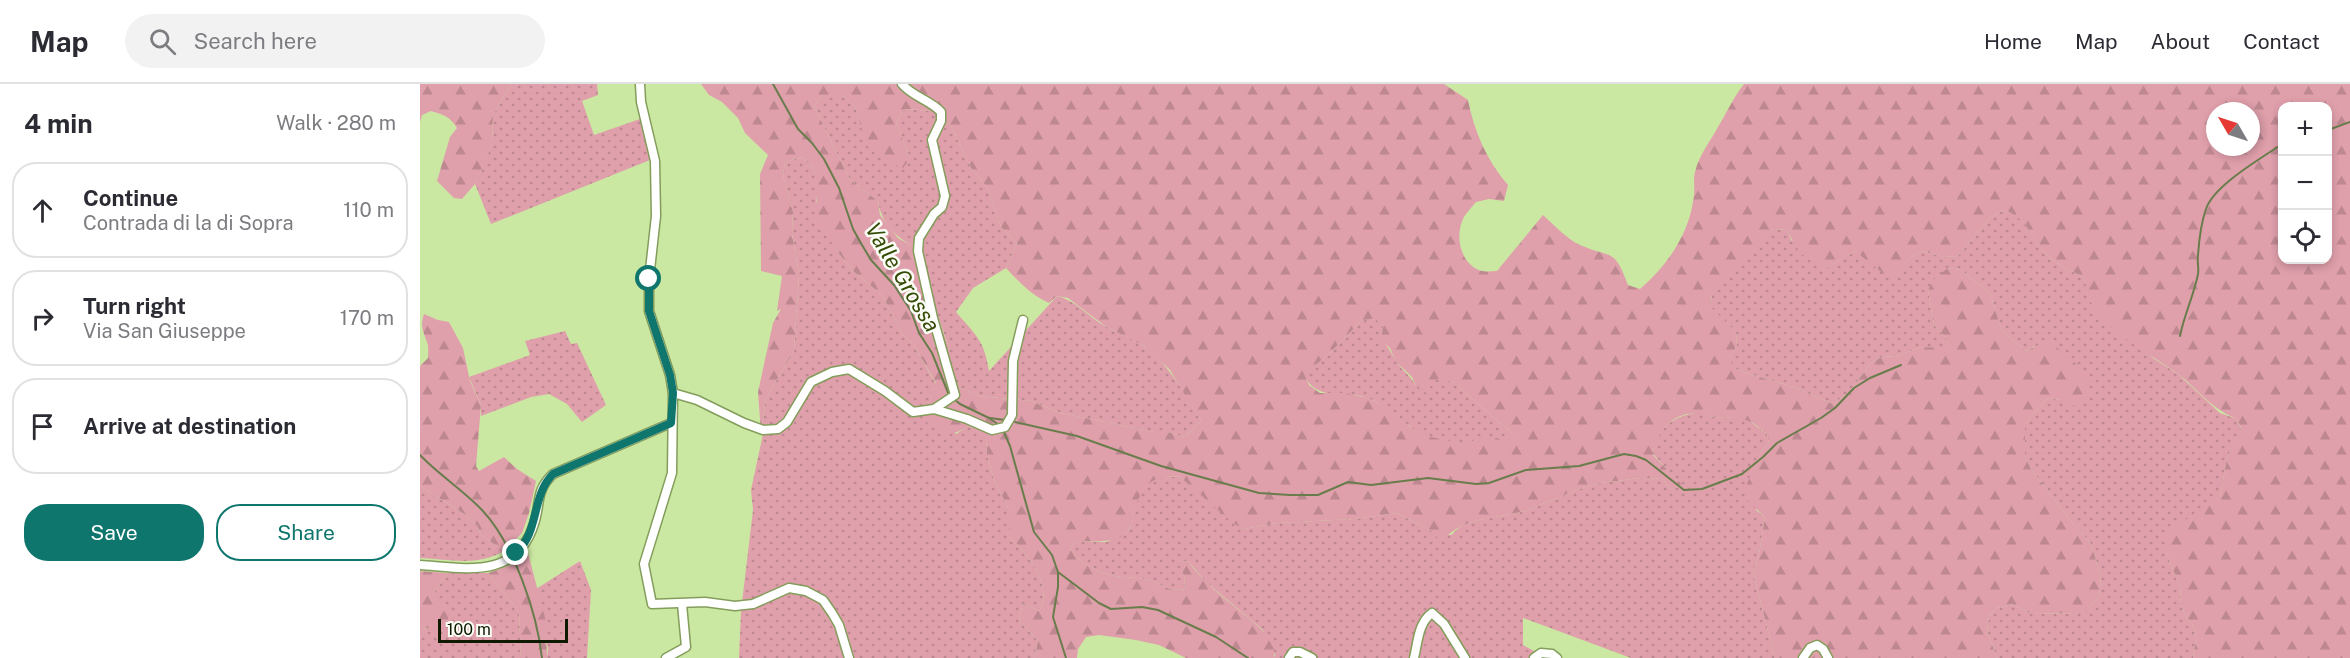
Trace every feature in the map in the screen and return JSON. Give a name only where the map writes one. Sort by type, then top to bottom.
[{"type":"street","points":[[640,84],[641,102],[655,161],[656,216],[649,279],[649,311],[670,375],[673,393],[672,473],[645,564],[652,604],[705,602],[735,606],[753,604],[789,588],[806,591],[823,600],[832,613],[839,625],[849,658]]},
{"type":"street","points":[[902,84],[908,92],[936,106],[941,112],[941,121],[932,140],[945,196],[942,207],[934,214],[919,238],[918,251],[955,395],[934,409]]},
{"type":"street","points":[[673,393],[697,400],[763,430],[778,429],[788,422],[811,382],[832,372],[849,369],[885,391],[913,412],[934,409],[967,419],[992,430],[1005,427],[1012,415],[1014,361],[1023,320]]},
{"type":"street","points":[[420,565],[478,570],[504,562],[521,548],[534,525],[539,494],[545,482],[553,474],[671,423]]},
{"type":"street","points":[[666,658],[686,647],[682,604]]},
{"type":"street","points":[[1414,658],[1421,627],[1425,618],[1432,613],[1444,624],[1465,658]]},
{"type":"street","points":[[1803,658],[1810,648],[1817,645],[1823,649],[1828,658]]},
{"type":"street","points":[[1289,658],[1293,652],[1300,652],[1312,658]]},
{"type":"street","points":[[1534,658],[1541,652],[1552,654],[1557,658]]},
{"type":"green space","points":[[420,84],[511,84],[493,115],[492,144],[485,162],[475,184],[462,199],[454,198],[437,181],[450,137],[457,128],[446,116],[431,111],[422,115],[420,122]]},
{"type":"green space","points":[[511,84],[597,84],[598,95],[582,101],[594,135],[640,119],[650,160],[491,224],[475,184],[492,144],[493,115]]},
{"type":"green space","points":[[701,84],[1444,84],[1468,100],[1482,145],[1508,185],[1504,201],[1489,199],[1476,202],[1464,217],[1460,240],[1468,263],[1482,271],[1497,271],[1543,215],[1575,242],[1615,259],[1628,285],[1640,289],[1660,270],[1683,235],[1692,209],[1694,175],[1699,160],[1744,84],[2350,84],[2350,658],[2193,658],[2196,638],[2193,625],[2187,619],[2181,605],[2180,586],[2166,553],[2166,539],[2170,530],[2220,497],[2227,458],[2241,428],[2237,419],[2212,405],[2178,374],[2105,322],[2090,300],[2084,278],[2051,259],[2024,224],[2011,213],[2003,210],[1990,218],[1958,256],[1944,257],[1922,251],[1907,260],[1902,277],[1885,275],[1855,251],[1826,268],[1812,262],[1802,254],[1788,230],[1773,229],[1731,277],[1712,294],[1710,306],[1736,332],[1737,345],[1730,357],[1732,367],[1794,387],[1833,404],[1849,392],[1871,363],[1882,357],[1896,356],[1922,347],[1945,348],[1947,339],[1934,325],[1928,290],[1935,278],[1948,268],[1961,270],[1990,293],[2002,331],[2026,351],[2048,340],[2084,373],[2088,382],[2088,390],[2082,399],[2069,408],[2060,400],[2048,398],[2025,423],[2025,456],[2031,469],[2091,544],[2101,576],[2099,597],[2081,613],[2031,614],[2012,604],[1997,608],[1989,616],[1987,631],[1997,658],[1775,658],[1753,572],[1759,554],[1765,517],[1749,502],[1744,492],[1758,455],[1769,443],[1767,434],[1743,419],[1694,413],[1680,416],[1668,424],[1659,435],[1654,448],[1653,455],[1683,486],[1670,489],[1663,479],[1641,478],[1600,483],[1576,490],[1526,511],[1475,521],[1461,526],[1440,540],[1430,530],[1397,513],[1355,519],[1277,523],[1244,529],[1233,523],[1180,477],[1160,478],[1143,490],[1126,533],[1116,539],[1078,541],[1070,547],[1072,551],[1081,560],[1104,573],[1151,580],[1173,590],[1185,589],[1184,576],[1178,562],[1188,561],[1208,584],[1274,642],[1274,658],[1186,658],[1159,645],[1099,635],[1086,637],[1078,649],[1077,658],[1034,658],[1038,641],[1019,620],[1023,603],[1039,611],[1043,601],[1041,581],[1031,561],[1009,537],[1009,510],[994,480],[987,455],[986,437],[969,426],[948,434],[927,423],[927,406],[936,383],[913,344],[902,334],[882,295],[853,271],[836,250],[818,220],[814,169],[802,157],[785,162],[783,175],[793,212],[792,234],[799,274],[794,351],[766,398],[761,433],[758,392],[773,323],[781,309],[777,311],[782,276],[761,271],[760,174],[768,155],[745,133],[738,118],[722,102],[709,95]],"holes":[[[843,96],[855,107],[867,146],[884,160],[903,168],[910,158],[896,122],[905,109],[934,111],[951,126],[971,168],[987,187],[1001,227],[1017,243],[1006,268],[1026,288],[1043,300],[1049,303],[1057,296],[1068,298],[1105,326],[1144,346],[1170,370],[1201,421],[1185,437],[1061,413],[1031,401],[980,396],[960,388],[949,374],[950,350],[930,299],[923,268],[912,246],[898,238],[880,215],[878,201],[850,180],[814,106],[822,97]],[[1374,318],[1383,326],[1381,341],[1390,348],[1396,362],[1412,377],[1417,388],[1426,393],[1436,379],[1453,382],[1515,436],[1515,440],[1501,440],[1495,437],[1460,443],[1431,437],[1410,427],[1392,411],[1368,398],[1345,393],[1320,393],[1309,385],[1304,374],[1329,354],[1361,321]]]},
{"type":"green space","points":[[823,96],[843,96],[855,107],[860,123],[910,158],[896,122],[905,109],[934,111],[951,126],[971,168],[987,187],[1001,227],[1017,243],[1006,268],[973,288],[956,312],[982,345],[989,371],[1057,296],[1070,301],[1103,325],[1154,354],[1176,381],[1201,421],[1185,437],[1061,413],[1031,401],[980,396],[960,388],[949,374],[950,350],[912,246],[885,222],[878,201],[850,180],[814,106]]},
{"type":"green space","points":[[802,157],[814,169],[816,201],[836,250],[853,271],[882,295],[902,334],[913,344],[936,384],[927,406],[956,434],[969,426],[986,436],[987,455],[994,480],[1009,510],[1009,537],[1031,561],[1041,581],[1043,601],[1039,611],[1023,603],[1019,620],[1038,641],[1034,658],[739,658],[741,611],[753,510],[751,490],[763,434],[761,433],[766,398],[794,351],[799,274],[792,234],[793,212],[783,175],[785,162]]},
{"type":"green space","points":[[2003,210],[2018,217],[2024,223],[2051,259],[2084,278],[2091,302],[2153,358],[2178,374],[2220,413],[2237,419],[2241,429],[2227,458],[2220,497],[2166,553],[2180,586],[2181,605],[2187,619],[2193,625],[2196,638],[2193,658],[1997,658],[1987,631],[1989,616],[1997,608],[2012,604],[2031,614],[2080,613],[2099,597],[2101,576],[2091,544],[2031,469],[2025,456],[2025,423],[2048,398],[2060,400],[2035,346],[2026,351],[2002,331],[1990,293],[1961,270],[1948,268],[1928,290],[1934,325],[1947,339],[1945,349],[1922,347],[1896,356],[1882,357],[1871,363],[1849,392],[1833,404],[1794,387],[1731,367],[1730,357],[1737,345],[1736,332],[1710,307],[1712,294],[1773,229],[1788,230],[1791,240],[1826,268],[1855,251],[1901,277],[1907,260],[1922,251],[1944,257],[1958,256],[1990,218]]},
{"type":"green space","points":[[424,314],[449,322],[463,348],[470,381],[481,405],[476,466],[479,471],[504,457],[536,481],[522,533],[504,551],[481,535],[477,525],[464,514],[420,486],[420,366],[428,358],[428,344],[422,325]]},
{"type":"green space","points":[[1374,317],[1383,326],[1382,341],[1417,388],[1432,383],[1436,378],[1453,382],[1515,436],[1515,440],[1478,440],[1462,443],[1433,438],[1424,435],[1367,398],[1323,392],[1309,383],[1303,374],[1329,354],[1361,321]]},
{"type":"green space","points":[[565,331],[571,344],[577,343],[606,405],[582,422],[567,404],[549,394],[531,397],[481,416],[481,405],[469,377],[530,355],[525,341]]},
{"type":"green space","points":[[1699,413],[1713,417],[1745,418],[1767,434],[1769,443],[1758,455],[1756,510],[1765,517],[1759,554],[1753,572],[1775,658],[1631,658],[1523,618],[1523,645],[1546,658],[1274,658],[1275,655],[1263,630],[1206,582],[1188,561],[1179,562],[1184,576],[1185,589],[1173,590],[1151,580],[1104,573],[1078,558],[1070,547],[1078,541],[1106,542],[1125,534],[1130,528],[1138,495],[1147,484],[1159,477],[1180,477],[1244,529],[1277,523],[1355,519],[1397,513],[1430,530],[1451,535],[1461,526],[1475,521],[1526,511],[1576,490],[1600,483],[1641,478],[1663,479],[1670,489],[1682,486],[1653,454],[1658,437],[1662,430],[1674,420]]},
{"type":"green space","points":[[420,486],[464,514],[477,525],[481,535],[504,551],[473,561],[420,558]]},
{"type":"green space","points":[[527,549],[546,622],[547,658],[521,658],[519,612],[488,573],[511,565]]},
{"type":"green space","points":[[580,561],[591,590],[587,658],[547,658],[548,649],[536,589]]},
{"type":"green space","points":[[420,571],[447,573],[433,594],[449,616],[446,624],[436,628],[420,629]]},
{"type":"green space","points":[[447,573],[488,573],[519,612],[521,658],[420,658],[420,629],[428,629],[438,603],[433,594]]},
{"type":"waterway","name":"Valle Grossa","points":[[773,84],[798,129],[824,159],[839,188],[853,229],[871,260],[894,285],[911,311],[919,333],[932,353],[949,395],[960,404],[999,425]]},
{"type":"waterway","points":[[2332,129],[2350,122]]},
{"type":"waterway","points":[[2180,336],[2196,282],[2206,209],[2218,191],[2228,182],[2278,147]]},
{"type":"waterway","points":[[1015,422],[1077,436],[1161,466],[1259,493],[1318,495],[1348,482],[1371,485],[1428,478],[1476,484],[1489,483],[1526,470],[1579,466],[1624,454],[1646,460],[1684,490],[1702,489],[1742,474],[1777,443],[1835,408],[1854,388],[1870,378],[1901,365]]},
{"type":"waterway","name":"Valle Grossa","points":[[990,418],[1005,420]]},
{"type":"waterway","name":"Valle Grossa","points":[[1003,430],[1010,446],[1034,532],[1052,555],[1058,572],[1099,603],[1111,609],[1142,607],[1158,610],[1216,637],[1248,658]]},
{"type":"waterway","points":[[420,455],[467,496],[494,524],[522,580],[535,621],[542,658]]},
{"type":"waterway","points":[[1058,572],[1053,617],[1066,658]]},
{"type":"route","points":[[516,553],[534,525],[539,494],[545,482],[553,474],[671,423],[673,393],[670,375],[649,311],[649,279]]}]
